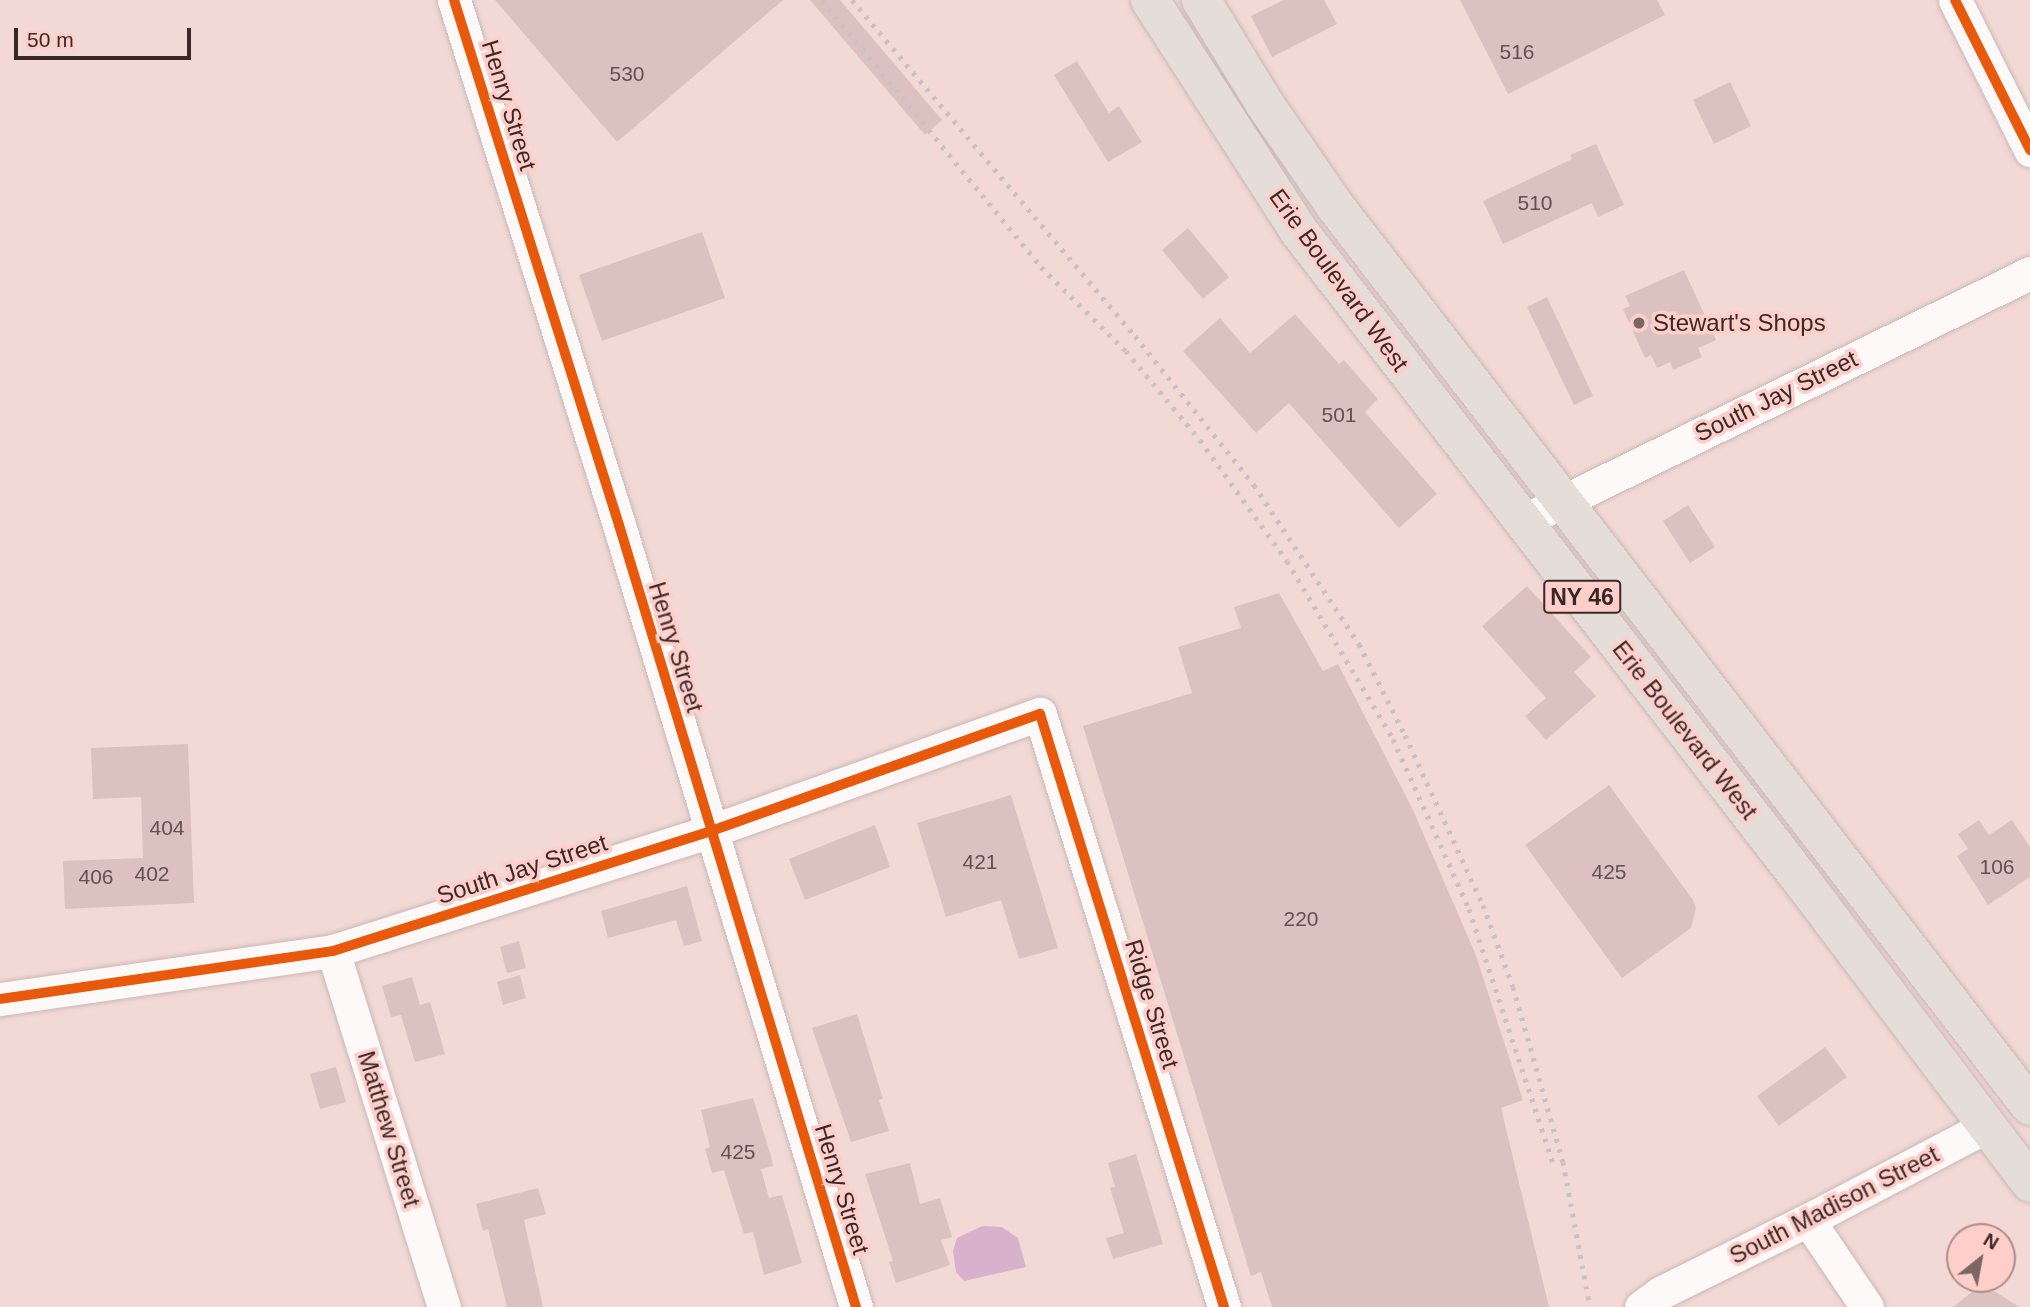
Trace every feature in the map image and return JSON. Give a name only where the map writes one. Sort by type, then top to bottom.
[{"type":"main road","name":"Erie Boulevard West","points":[[1201,0],[1264,103],[1335,206],[2030,1106]]},
{"type":"main road","name":"Erie Boulevard West","points":[[1155,1],[1298,230],[2030,1182]]},
{"type":"main road","name":"South Madison Street","points":[[1987,1126],[2030,1106]]},
{"type":"street","name":"Henry Street","points":[[454,0],[856,1307]]},
{"type":"street","points":[[1955,0],[2030,150]]},
{"type":"street","name":"South Jay Street","points":[[1523,521],[2030,273]]},
{"type":"street","name":"South Jay Street","points":[[0,999],[333,951],[711,831],[1040,714]]},
{"type":"street","name":"Ridge Street","points":[[1040,714],[1224,1307]]},
{"type":"street","name":"Matthew Street","points":[[333,951],[444,1307]]},
{"type":"street","name":"South Madison Street","points":[[1641,1307],[1660,1293],[1808,1220],[1987,1126]]},
{"type":"street","points":[[1808,1220],[1867,1307]]},
{"type":"shaded area","points":[[982,1226],[1002,1227],[1018,1238],[1026,1267],[964,1281],[956,1272],[953,1251],[957,1238]]},
{"type":"building","points":[[495,0],[783,0],[617,142]]},
{"type":"building","points":[[810,0],[840,0],[942,120],[925,135]]},
{"type":"building","points":[[1284,0],[1324,0],[1337,24],[1272,57],[1251,16]]},
{"type":"building","points":[[1460,0],[1657,0],[1665,15],[1508,94]]},
{"type":"building","points":[[1077,61],[1109,113],[1119,106],[1142,142],[1108,162],[1054,75]]},
{"type":"building","points":[[1730,82],[1751,126],[1714,144],[1693,100]]},
{"type":"building","points":[[1596,144],[1624,205],[1598,217],[1592,203],[1503,244],[1483,201],[1572,159],[1570,155]]},
{"type":"building","points":[[1188,228],[1229,277],[1203,299],[1162,250]]},
{"type":"building","points":[[702,232],[725,298],[602,341],[579,275]]},
{"type":"building","points":[[1684,270],[1716,340],[1698,348],[1702,357],[1673,370],[1670,362],[1657,368],[1651,355],[1645,358],[1623,309],[1630,306],[1625,296]]},
{"type":"building","points":[[1547,297],[1593,396],[1574,405],[1527,307]]},
{"type":"building","points":[[1295,314],[1339,364],[1344,360],[1378,399],[1365,412],[1437,494],[1399,528],[1289,403],[1256,433],[1183,351],[1220,318],[1250,353]]},
{"type":"building","points":[[1688,505],[1715,547],[1690,563],[1663,521]]},
{"type":"building","points":[[1527,586],[1591,657],[1574,672],[1596,696],[1546,740],[1525,716],[1546,698],[1482,626]]},
{"type":"building","points":[[1279,593],[1323,671],[1338,664],[1413,810],[1475,953],[1523,1100],[1501,1108],[1549,1307],[1272,1307],[1261,1272],[1251,1276],[1083,726],[1192,693],[1178,647],[1241,628],[1234,607]]},
{"type":"building","points":[[188,744],[194,903],[65,909],[63,861],[143,858],[141,797],[93,799],[91,748]]},
{"type":"building","points":[[1609,785],[1693,900],[1696,908],[1691,928],[1622,978],[1525,845]]},
{"type":"building","points":[[1011,795],[1058,948],[1019,959],[1001,900],[946,917],[917,823]]},
{"type":"building","points":[[1979,820],[1989,835],[2012,820],[2030,847],[2030,877],[1988,905],[1957,856],[1968,849],[1958,834]]},
{"type":"building","points":[[875,825],[890,867],[805,900],[789,859]]},
{"type":"building","points":[[687,886],[702,941],[684,946],[676,920],[608,938],[601,911]]},
{"type":"building","points":[[519,941],[526,968],[507,973],[500,947]]},
{"type":"building","points":[[520,975],[526,998],[503,1005],[497,982]]},
{"type":"building","points":[[412,977],[420,1005],[430,1002],[445,1054],[415,1062],[401,1015],[391,1017],[382,986]]},
{"type":"building","points":[[857,1014],[883,1099],[879,1100],[889,1131],[851,1142],[812,1028]]},
{"type":"building","points":[[1825,1047],[1847,1077],[1779,1126],[1757,1096]]},
{"type":"building","points":[[336,1067],[346,1102],[320,1109],[310,1074]]},
{"type":"building","points":[[753,1098],[773,1166],[761,1169],[769,1198],[782,1195],[802,1263],[764,1275],[753,1232],[744,1234],[724,1170],[712,1173],[705,1149],[710,1147],[701,1110]]},
{"type":"building","points":[[1136,1154],[1163,1244],[1113,1259],[1106,1238],[1124,1233],[1110,1188],[1115,1187],[1108,1163]]},
{"type":"building","points":[[910,1163],[920,1204],[940,1198],[952,1237],[941,1240],[950,1265],[896,1283],[889,1262],[893,1261],[865,1174]]},
{"type":"building","points":[[538,1188],[546,1214],[524,1220],[543,1307],[507,1307],[488,1229],[483,1231],[476,1204]]},
{"type":"building","points":[[1971,1293],[1997,1293],[2019,1307],[1953,1307]]},
{"type":"railway","points":[[822,0],[1041,267],[1126,351],[1200,440],[1287,561],[1393,739],[1469,909],[1553,1163]]},
{"type":"railway","points":[[852,0],[1135,336],[1254,485],[1359,644],[1405,735],[1483,905],[1513,987],[1563,1162],[1590,1307]]},
{"type":"cycle path","points":[[454,0],[619,525],[856,1307]]},
{"type":"cycle path","points":[[1955,0],[2030,150]]},
{"type":"cycle path","points":[[0,999],[333,951],[711,831],[1040,714],[1224,1307]]},
{"type":"place","name":"Stewart's Shops","points":[[1639,323]]}]
